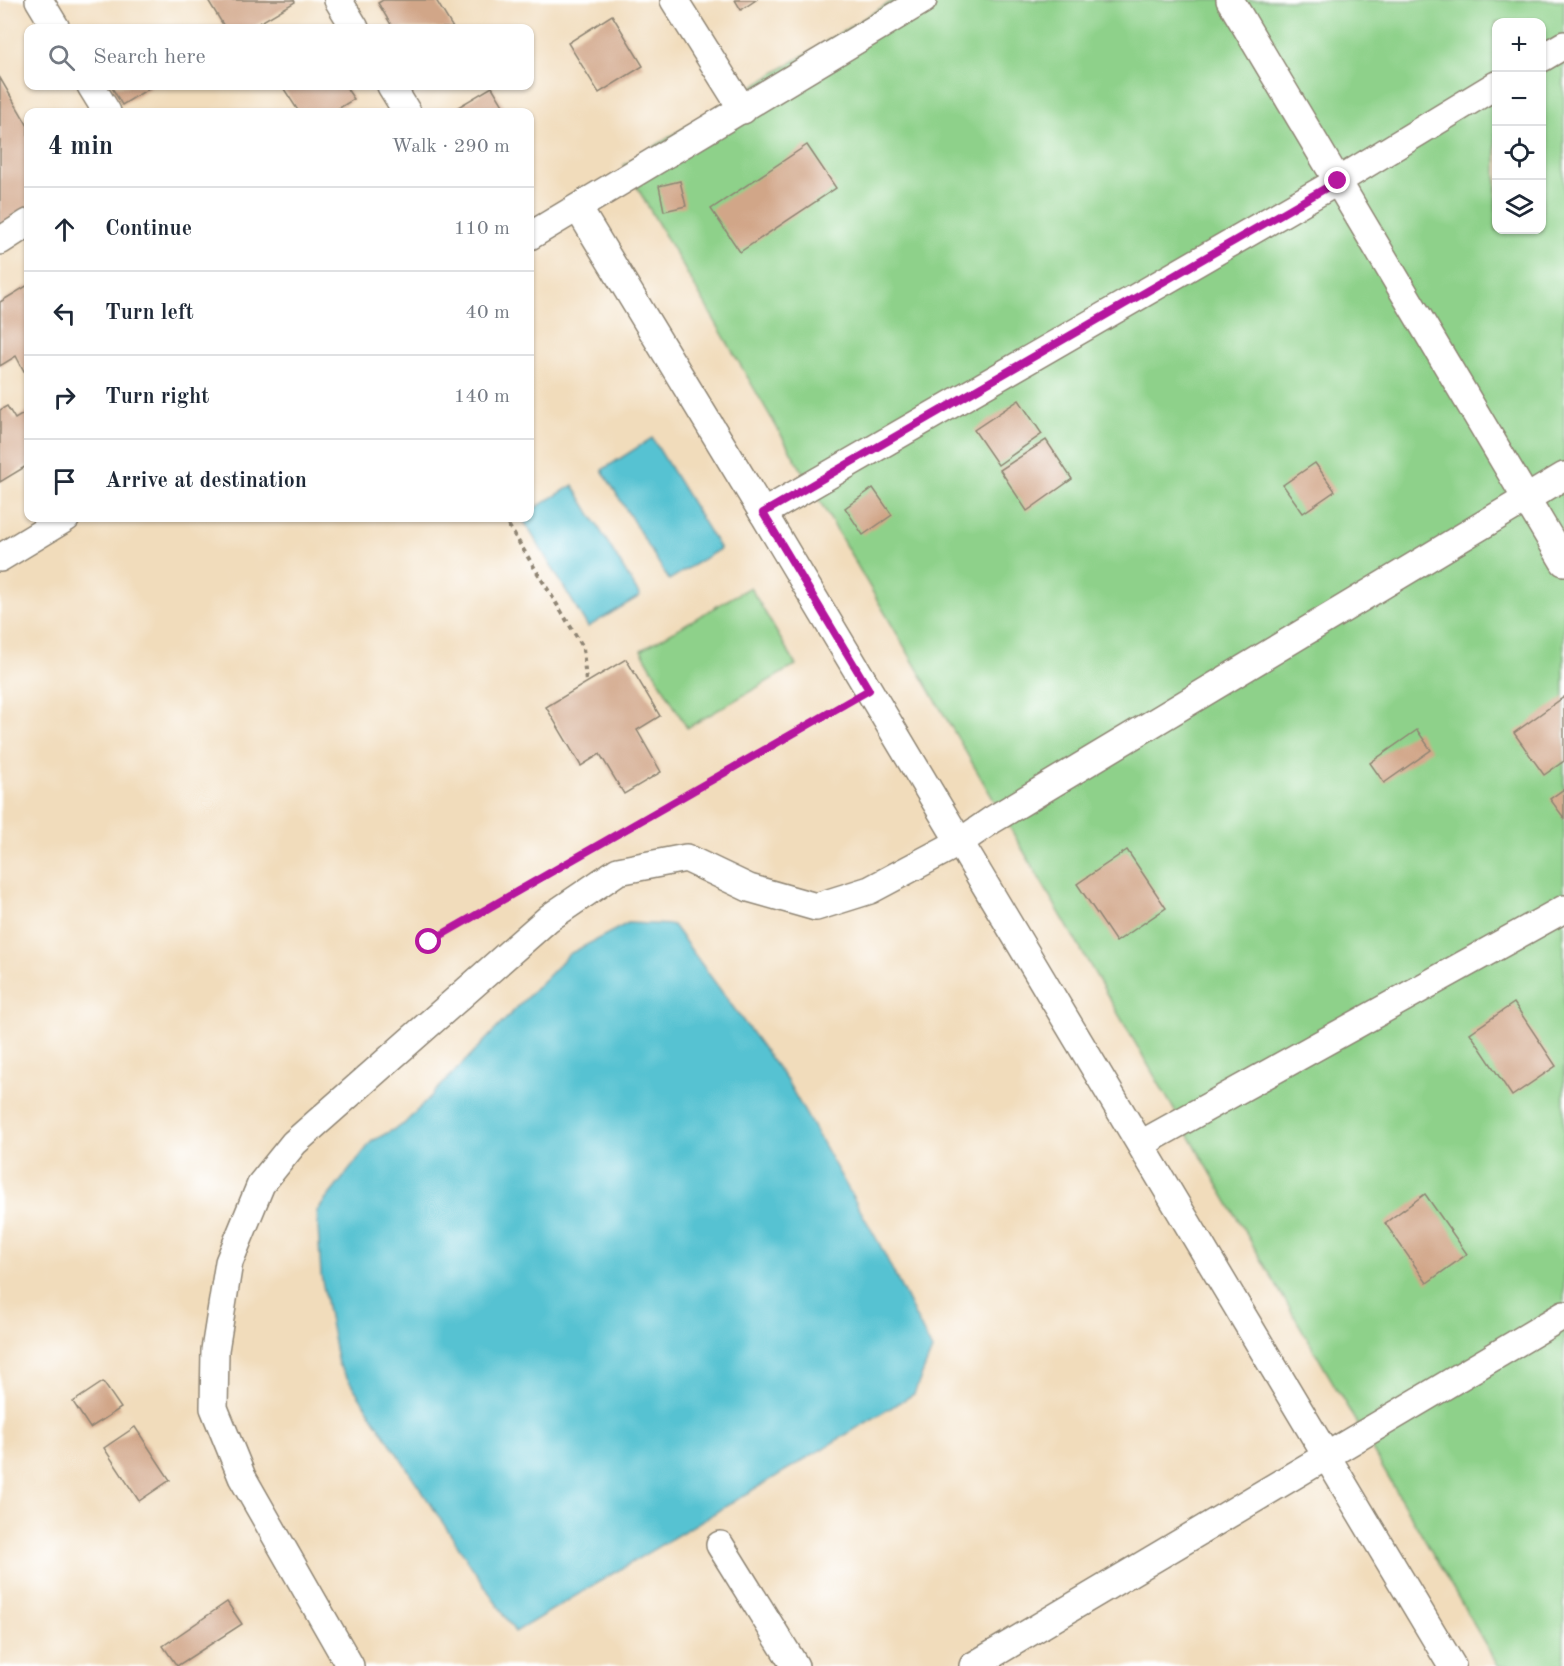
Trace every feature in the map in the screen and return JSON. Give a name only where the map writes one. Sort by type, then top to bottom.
[{"type":"street","points":[[39,0],[54,24]]},
{"type":"street","points":[[338,0],[353,24]]},
{"type":"street","points":[[674,0],[743,110]]},
{"type":"street","points":[[534,234],[923,0]]},
{"type":"street","points":[[1230,0],[1564,562]]},
{"type":"street","points":[[1546,56],[1564,45]]},
{"type":"street","points":[[763,513],[1338,181],[1492,88]]},
{"type":"street","points":[[93,90],[105,108]]},
{"type":"street","points":[[393,90],[405,108]]},
{"type":"street","points":[[578,208],[763,513],[1452,1666]]},
{"type":"street","points":[[0,241],[24,226]]},
{"type":"street","points":[[350,1666],[242,1477],[214,1408],[215,1350],[229,1262],[261,1184],[294,1143],[549,918],[618,871],[686,858],[749,888],[816,906],[870,890],[960,842],[992,820],[1564,476]]},
{"type":"street","points":[[0,558],[59,522]]},
{"type":"street","points":[[1141,1144],[1564,909]]},
{"type":"street","points":[[973,1666],[1564,1315]]},
{"type":"street","points":[[720,1545],[795,1666]]},
{"type":"path","points":[[506,522],[583,647],[586,683]]},
{"type":"path","points":[[429,942],[869,690]]},
{"type":"green space","points":[[894,0],[1564,0],[1564,1666],[1498,1666],[624,165]]},
{"type":"green space","points":[[750,587],[796,665],[687,728],[641,650]]},
{"type":"water","points":[[652,438],[720,549],[669,580],[602,470]]},
{"type":"water","points":[[573,485],[640,596],[588,627],[524,522],[534,522],[534,509]]},
{"type":"water","points":[[628,923],[673,925],[787,1081],[880,1245],[932,1350],[914,1394],[515,1632],[338,1364],[321,1275],[317,1211],[372,1141],[404,1124],[569,954]]},
{"type":"building","points":[[208,0],[294,0],[295,2],[258,24],[223,24]]},
{"type":"building","points":[[383,0],[436,0],[451,24],[391,24],[378,3]]},
{"type":"building","points":[[735,0],[756,0],[741,10]]},
{"type":"building","points":[[612,15],[643,66],[599,93],[568,43]]},
{"type":"building","points":[[0,78],[24,119],[24,212],[0,227]]},
{"type":"building","points":[[113,90],[146,90],[122,105]]},
{"type":"building","points":[[285,90],[348,90],[354,99],[339,108],[296,108]]},
{"type":"building","points":[[487,90],[494,90],[505,108],[456,108]]},
{"type":"building","points":[[807,145],[836,188],[740,252],[711,209]]},
{"type":"building","points":[[680,181],[686,206],[664,211],[659,186]]},
{"type":"building","points":[[24,287],[24,371],[16,356],[0,366],[0,302]]},
{"type":"building","points":[[1019,400],[1042,434],[998,465],[974,430]]},
{"type":"building","points":[[7,406],[15,419],[24,413],[24,467],[0,482],[0,410]]},
{"type":"building","points":[[1046,440],[1072,479],[1027,511],[1000,470]]},
{"type":"building","points":[[1315,463],[1335,491],[1303,513],[1283,485]]},
{"type":"building","points":[[873,488],[892,515],[863,535],[845,508]]},
{"type":"building","points":[[626,659],[660,716],[637,730],[661,772],[624,794],[600,754],[581,766],[546,707]]},
{"type":"building","points":[[1564,697],[1564,761],[1544,775],[1514,733]]},
{"type":"building","points":[[1417,730],[1431,750],[1384,783],[1370,763]]},
{"type":"building","points":[[1564,789],[1564,818],[1550,799]]},
{"type":"building","points":[[1127,850],[1166,908],[1116,942],[1077,884]]},
{"type":"building","points":[[1514,1003],[1556,1066],[1512,1096],[1470,1033]]},
{"type":"building","points":[[1425,1194],[1467,1254],[1427,1283],[1385,1223]]},
{"type":"building","points":[[103,1382],[121,1408],[90,1428],[73,1402]]},
{"type":"building","points":[[135,1427],[170,1480],[139,1501],[104,1448]]},
{"type":"building","points":[[227,1602],[242,1624],[177,1666],[163,1646]]},
{"type":"route","points":[[429,942],[869,690],[763,513],[797,491],[1338,181]]}]
